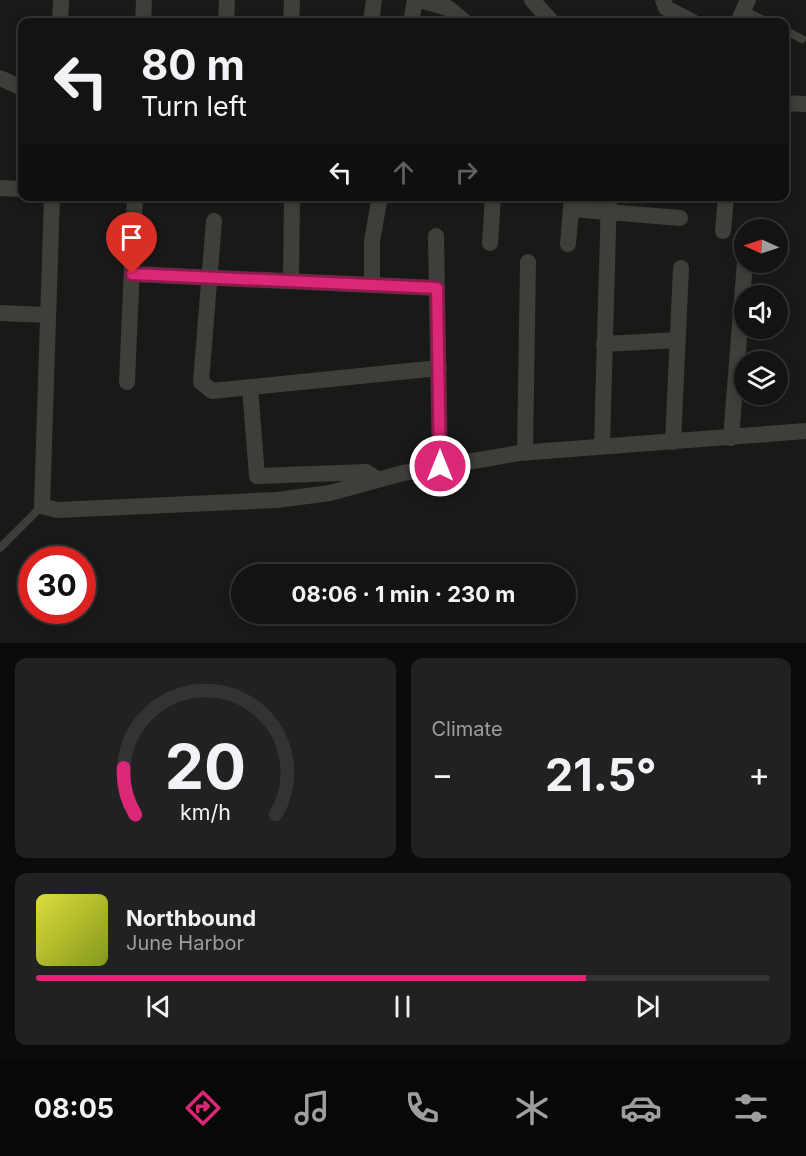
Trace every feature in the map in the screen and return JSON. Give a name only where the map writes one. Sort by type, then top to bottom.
[{"type":"street","points":[[60,18],[61,0]]},
{"type":"street","points":[[143,18],[144,0]]},
{"type":"street","points":[[226,18],[227,0]]},
{"type":"street","points":[[291,18],[292,0]]},
{"type":"street","points":[[372,18],[374,0]]},
{"type":"street","points":[[412,18],[418,0],[448,8],[460,18]]},
{"type":"street","points":[[532,0],[545,18]]},
{"type":"street","points":[[663,0],[666,8],[685,18]]},
{"type":"street","points":[[0,78],[18,86]]},
{"type":"street","points":[[789,103],[806,104]]},
{"type":"street","points":[[0,188],[18,189]]},
{"type":"street","points":[[52,201],[42,506],[57,510],[277,500],[330,493],[377,479],[440,466],[525,453],[806,431]]},
{"type":"street","points":[[127,382],[135,201]]},
{"type":"street","points":[[291,281],[292,201]]},
{"type":"street","points":[[372,285],[372,241],[379,201]]},
{"type":"street","points":[[490,243],[493,201]]},
{"type":"street","points":[[723,231],[726,201]]},
{"type":"street","points":[[568,244],[571,203],[608,204],[680,218]]},
{"type":"street","points":[[602,446],[608,204]]},
{"type":"street","points":[[214,221],[201,382],[212,391],[439,368]]},
{"type":"street","points":[[436,236],[440,466]]},
{"type":"street","points":[[525,453],[528,262]]},
{"type":"street","points":[[673,442],[681,268]]},
{"type":"street","points":[[731,438],[744,273]]},
{"type":"street","points":[[132,274],[437,288]]},
{"type":"street","points":[[0,313],[48,315]]},
{"type":"street","points":[[604,344],[678,340]]},
{"type":"street","points":[[250,388],[257,476],[366,472],[377,479]]},
{"type":"lane","points":[[743,11],[759,18]]},
{"type":"lane","points":[[789,32],[802,39]]},
{"type":"lane","points":[[0,548],[42,506]]},
{"type":"route","points":[[132,274],[437,288],[440,466]]}]
